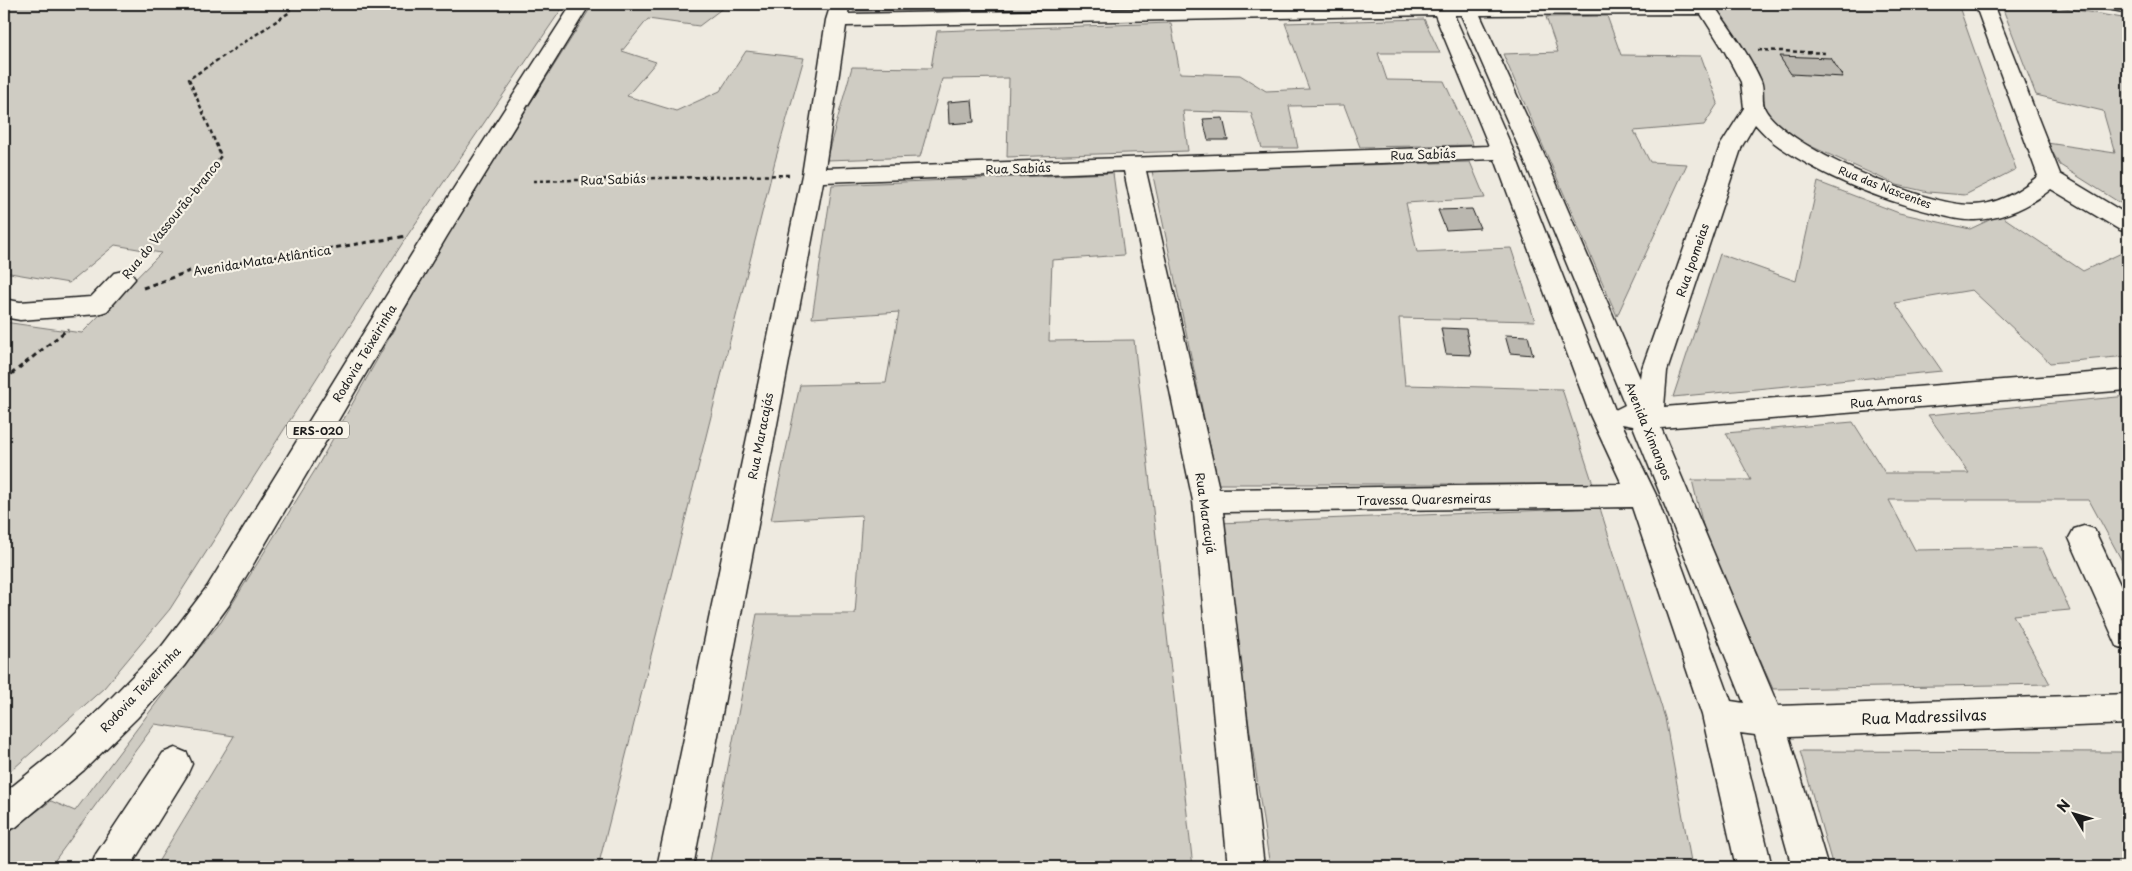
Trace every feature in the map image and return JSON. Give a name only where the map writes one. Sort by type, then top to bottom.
[{"type":"street","name":"Rodovia Teixeirinha","points":[[4,815],[72,759],[125,707],[173,656],[218,596],[435,236],[581,4]]},
{"type":"street","points":[[1984,4],[2050,178],[2128,225]]},
{"type":"street","points":[[2110,4],[2128,7]]},
{"type":"street","points":[[838,12],[1705,6],[1752,83],[1754,108]]},
{"type":"street","points":[[1454,7],[1503,152],[1604,415],[1642,495],[1720,715],[1754,867]]},
{"type":"street","name":"Avenida Ximangos","points":[[1454,7],[1531,150],[1647,416],[1768,722],[1810,867]]},
{"type":"street","name":"Rua Maracajás","points":[[675,867],[812,175],[838,12]]},
{"type":"street","name":"Rua das Nascentes","points":[[1754,108],[1772,131],[1802,153],[1877,186],[1945,210],[1972,213],[1991,211],[2037,190],[2050,178]]},
{"type":"street","name":"Rua Ipomeias","points":[[1647,416],[1654,371],[1731,146],[1754,108]]},
{"type":"street","name":"Rua Sabiás","points":[[812,175],[1503,152]]},
{"type":"street","name":"Rua Maracujá","points":[[1134,165],[1207,501],[1246,867]]},
{"type":"street","name":"Rua do Vassourão-branco","points":[[98,305],[123,279]]},
{"type":"street","points":[[4,308],[20,311],[98,305]]},
{"type":"street","name":"Rua Amoras","points":[[1604,415],[1678,417],[2128,380]]},
{"type":"street","name":"Travessa Quaresmeiras","points":[[1207,501],[1642,495]]},
{"type":"street","points":[[2084,538],[2128,636]]},
{"type":"street","name":"Rua Madressilvas","points":[[1720,715],[1768,722],[2128,709]]},
{"type":"street","points":[[109,867],[175,764]]},
{"type":"path","name":"Rua do Vassourão-branco","points":[[123,279],[221,156],[189,79],[290,12],[289,4]]},
{"type":"path","points":[[1732,49],[1827,53]]},
{"type":"path","name":"Rua Sabiás","points":[[533,181],[812,175]]},
{"type":"path","name":"Avenida Mata Atlântica","points":[[98,305],[190,271],[407,236]]},
{"type":"path","points":[[4,380],[98,305]]},
{"type":"shaded area","points":[[4,4],[565,4],[407,236],[170,609],[104,688],[4,777],[4,322],[82,333],[161,253],[115,245],[69,283],[4,272]]},
{"type":"shaded area","points":[[593,4],[728,4],[699,26],[648,19],[622,51],[656,62],[627,96],[676,111],[720,91],[746,51],[804,58],[775,161],[598,867],[155,867],[234,736],[155,724],[50,867],[4,867],[4,835],[51,801],[75,811],[188,661],[221,622],[317,467],[445,238]]},
{"type":"shaded area","points":[[854,4],[1360,4],[1360,6],[853,11]]},
{"type":"shaded area","points":[[1713,4],[1958,4],[2016,169],[1965,195],[1928,192],[1897,185],[1786,135],[1762,110],[1762,85]]},
{"type":"shaded area","points":[[2001,4],[2042,4],[2128,19],[2128,208],[2060,165],[2047,143],[2115,153],[2103,111],[2036,95]]},
{"type":"shaded area","points":[[1607,16],[1621,55],[1701,56],[1718,103],[1704,125],[1634,131],[1650,162],[1687,164],[1617,316],[1503,54],[1558,52],[1546,17]]},
{"type":"shaded area","points":[[1424,19],[1440,53],[1378,53],[1387,80],[1444,81],[1473,145],[1360,147],[1344,105],[1289,106],[1298,148],[1262,148],[1251,113],[1183,111],[1188,151],[1007,157],[1009,78],[942,79],[920,157],[826,160],[852,67],[931,68],[937,31],[1171,23],[1180,73],[1240,75],[1266,91],[1309,89],[1285,23]]},
{"type":"shaded area","points":[[1470,162],[1485,198],[1406,203],[1417,252],[1511,248],[1535,321],[1399,318],[1405,385],[1562,389],[1593,484],[1218,484],[1152,171]]},
{"type":"shaded area","points":[[1113,173],[1124,255],[1052,260],[1049,341],[1134,340],[1193,867],[709,867],[757,614],[855,614],[862,515],[771,520],[800,385],[886,383],[899,312],[812,318],[832,185]]},
{"type":"shaded area","points":[[1818,182],[1899,213],[1970,229],[2000,215],[2083,271],[2128,250],[2128,356],[2050,363],[1972,290],[1895,303],[1942,371],[1673,397],[1720,254],[1796,281]]},
{"type":"shaded area","points":[[2128,396],[2128,572],[2089,500],[1889,500],[1915,550],[2042,548],[2070,610],[2013,615],[2050,684],[1773,689],[1706,538],[1692,480],[1751,480],[1726,433],[1853,422],[1885,473],[1969,473],[1928,415]]},
{"type":"shaded area","points":[[1600,508],[1665,718],[1692,867],[1270,867],[1219,523]]},
{"type":"shaded area","points":[[1800,751],[2128,752],[2128,867],[1833,867]]},
{"type":"building","points":[[1779,56],[1831,58],[1843,77],[1791,74]]},
{"type":"building","points":[[972,100],[974,122],[949,124],[948,102]]},
{"type":"building","points":[[1223,118],[1228,140],[1208,140],[1203,119]]},
{"type":"building","points":[[1472,209],[1480,228],[1446,230],[1438,210]]},
{"type":"building","points":[[1441,328],[1466,329],[1471,355],[1446,354]]},
{"type":"building","points":[[1505,335],[1528,336],[1533,355],[1510,353]]}]
